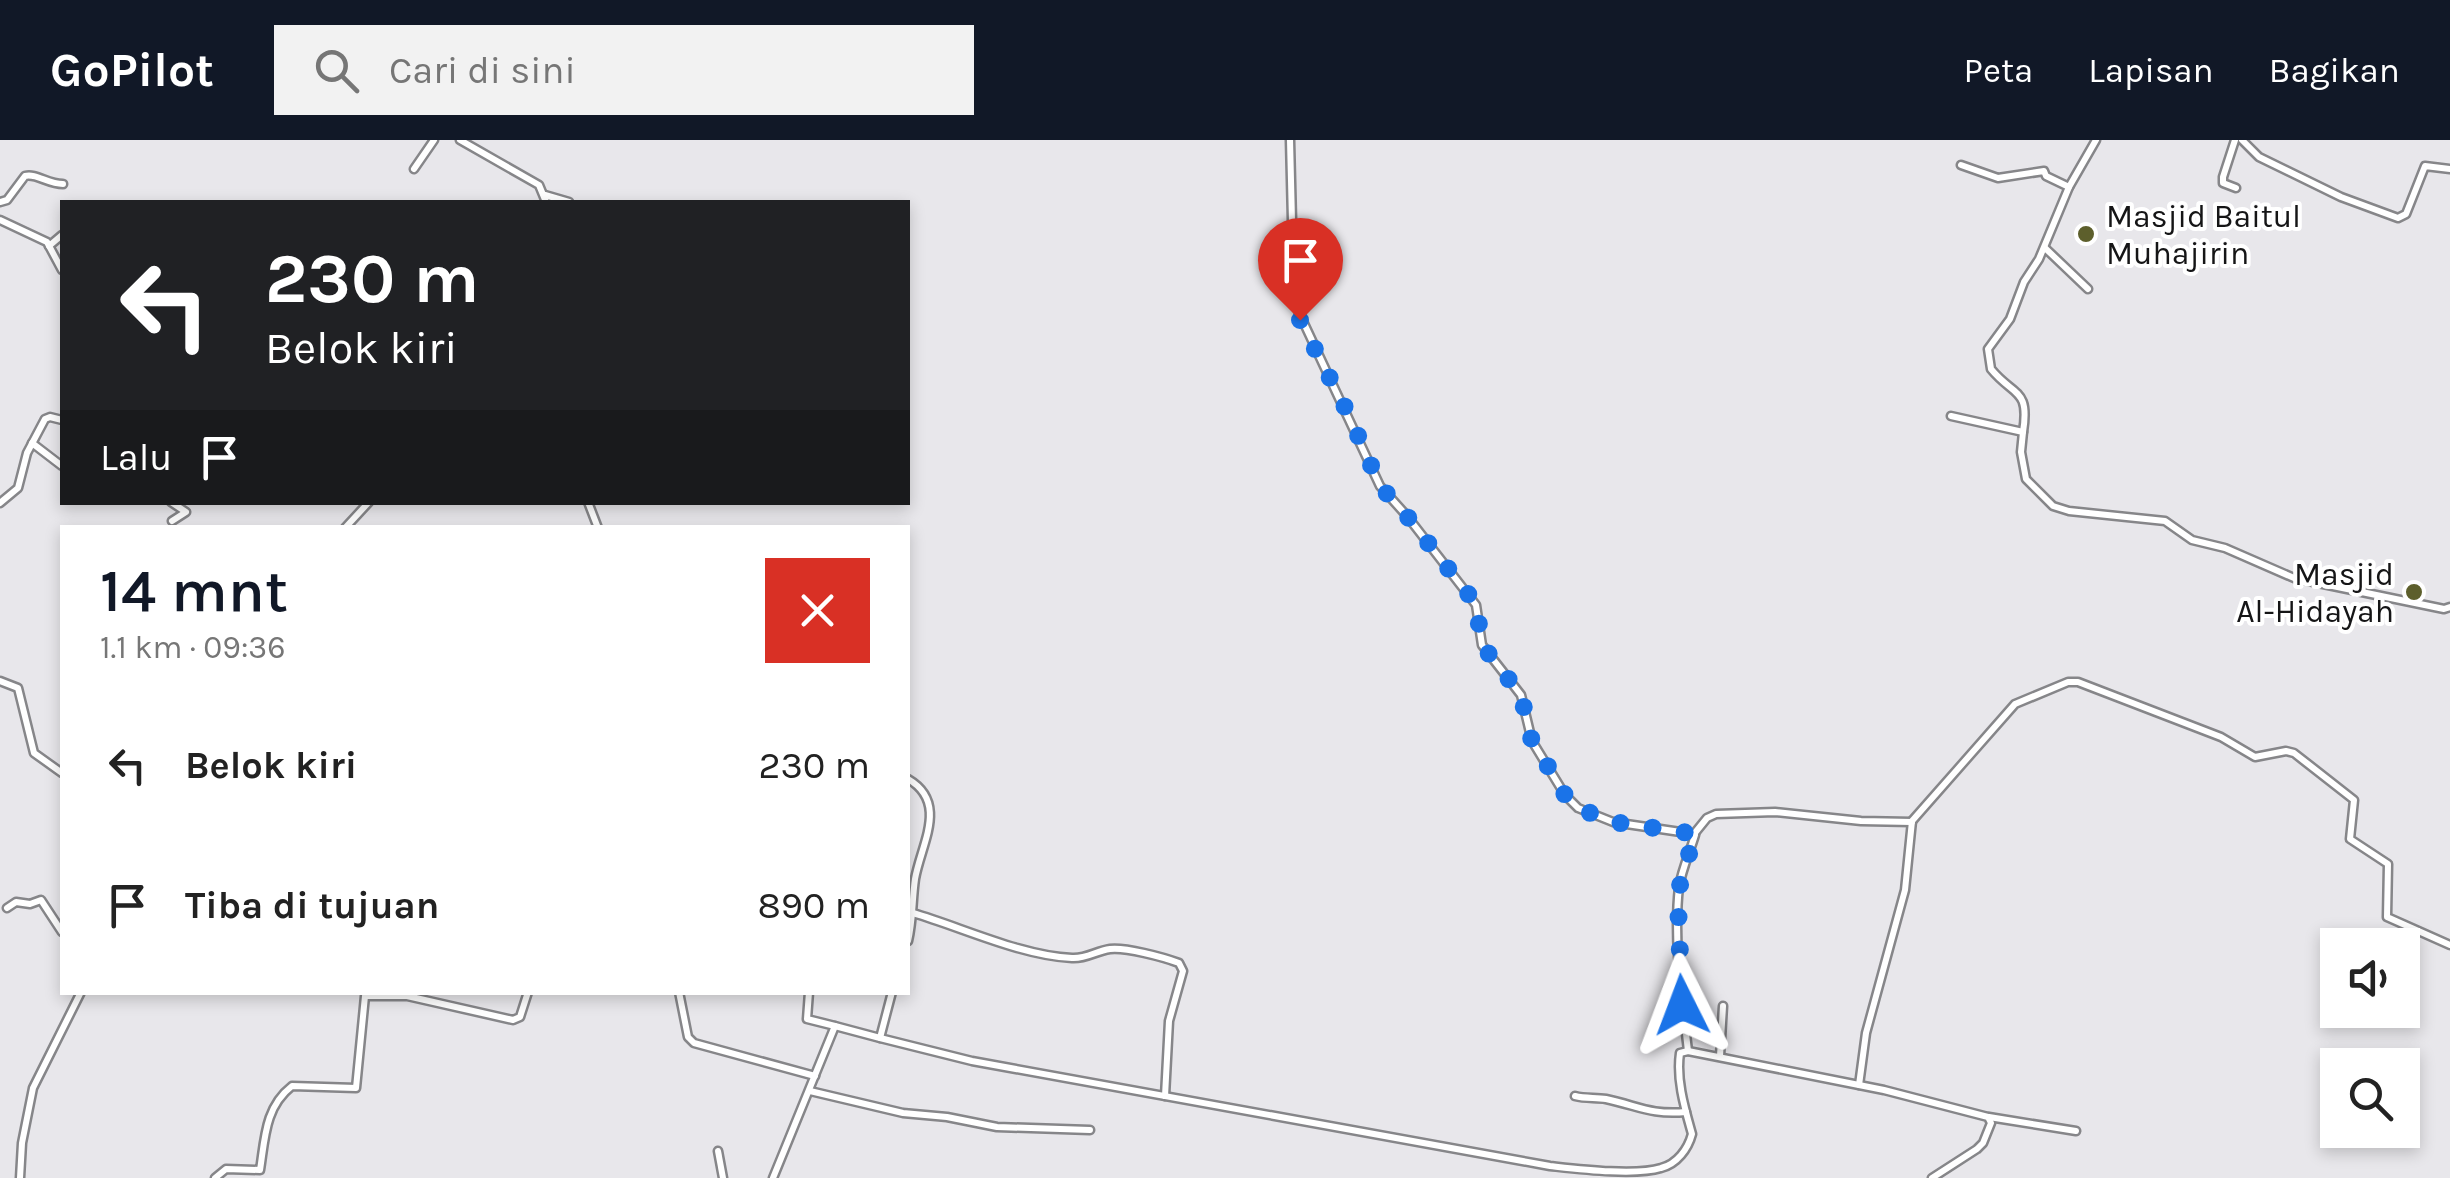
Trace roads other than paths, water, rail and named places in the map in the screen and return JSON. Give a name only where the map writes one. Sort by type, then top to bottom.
[{"type":"street","points":[[414,169],[434,140]]},
{"type":"street","points":[[460,140],[539,184],[546,199]]},
{"type":"street","points":[[1290,140],[1294,302],[1376,479],[1476,604],[1482,645],[1521,695],[1532,741],[1571,802],[1613,822],[1696,834]]},
{"type":"street","points":[[2096,140],[2069,188],[2010,319],[1988,349],[1991,369],[2024,399],[2021,452],[2026,480],[2053,506],[2165,521],[2192,540],[2224,548],[2294,578],[2444,609],[2450,607]]},
{"type":"street","points":[[2236,188],[2224,183],[2223,177],[2226,158],[2239,140],[2258,157],[2341,197],[2398,218],[2406,214],[2423,168],[2428,165],[2450,169]]},
{"type":"street","points":[[1960,165],[1998,178],[2044,171],[2069,188]]},
{"type":"street","points":[[0,202],[25,176],[63,184]]},
{"type":"street","points":[[0,220],[40,238],[60,266]]},
{"type":"street","points":[[49,246],[60,236]]},
{"type":"street","points":[[2044,248],[2088,289]]},
{"type":"street","points":[[1951,416],[2023,432]]},
{"type":"street","points":[[0,503],[20,486],[32,443],[46,418],[60,420]]},
{"type":"street","points":[[32,443],[60,464]]},
{"type":"street","points":[[172,522],[186,512],[176,505]]},
{"type":"street","points":[[348,525],[366,505]]},
{"type":"street","points":[[0,681],[18,688],[34,753],[60,772]]},
{"type":"street","points":[[1859,1085],[1866,1033],[1905,890],[1912,822],[2016,704],[2074,682],[2218,736],[2255,757],[2294,752],[2354,800],[2350,837],[2387,861],[2388,918],[2450,945]]},
{"type":"street","points":[[910,781],[925,794],[931,820],[914,881],[910,930]]},
{"type":"street","points":[[1688,1050],[1678,903],[1681,877],[1696,834],[1707,818],[1716,814],[1775,812],[1912,822]]},
{"type":"street","points":[[6,908],[16,902],[30,904],[41,900],[60,929]]},
{"type":"street","points":[[913,913],[975,935],[1058,956],[1085,958],[1108,949],[1179,963],[1183,971],[1169,1021],[1169,1079],[1165,1096]]},
{"type":"street","points":[[20,1178],[22,1143],[33,1088],[80,995]]},
{"type":"street","points":[[215,1178],[226,1169],[259,1171],[267,1120],[279,1097],[291,1086],[356,1088],[365,996],[407,996],[513,1020],[520,1017],[527,995]]},
{"type":"street","points":[[681,995],[692,1042],[815,1076]]},
{"type":"street","points":[[809,995],[807,1019],[972,1061],[1569,1168],[1663,1168],[1681,1156],[1692,1134],[1679,1060],[1680,1053],[1688,1050],[1859,1085],[1988,1117],[2076,1131]]},
{"type":"street","points":[[880,1038],[891,995]]},
{"type":"street","points":[[1720,1056],[1723,1006]]},
{"type":"street","points":[[773,1178],[835,1026]]},
{"type":"street","points":[[810,1091],[903,1113],[997,1128],[1090,1130]]},
{"type":"street","points":[[1574,1096],[1604,1098],[1656,1114],[1686,1112]]},
{"type":"street","points":[[1932,1178],[1983,1143],[1991,1123],[1988,1117]]},
{"type":"street","points":[[718,1151],[723,1178]]},
{"type":"street","points":[[1568,1178],[1569,1168]]},
{"type":"place","name":"Masjid Baitul Muhajirin","points":[[2086,234]]},
{"type":"place","name":"Masjid Al-Hidayah","points":[[2414,592]]}]
